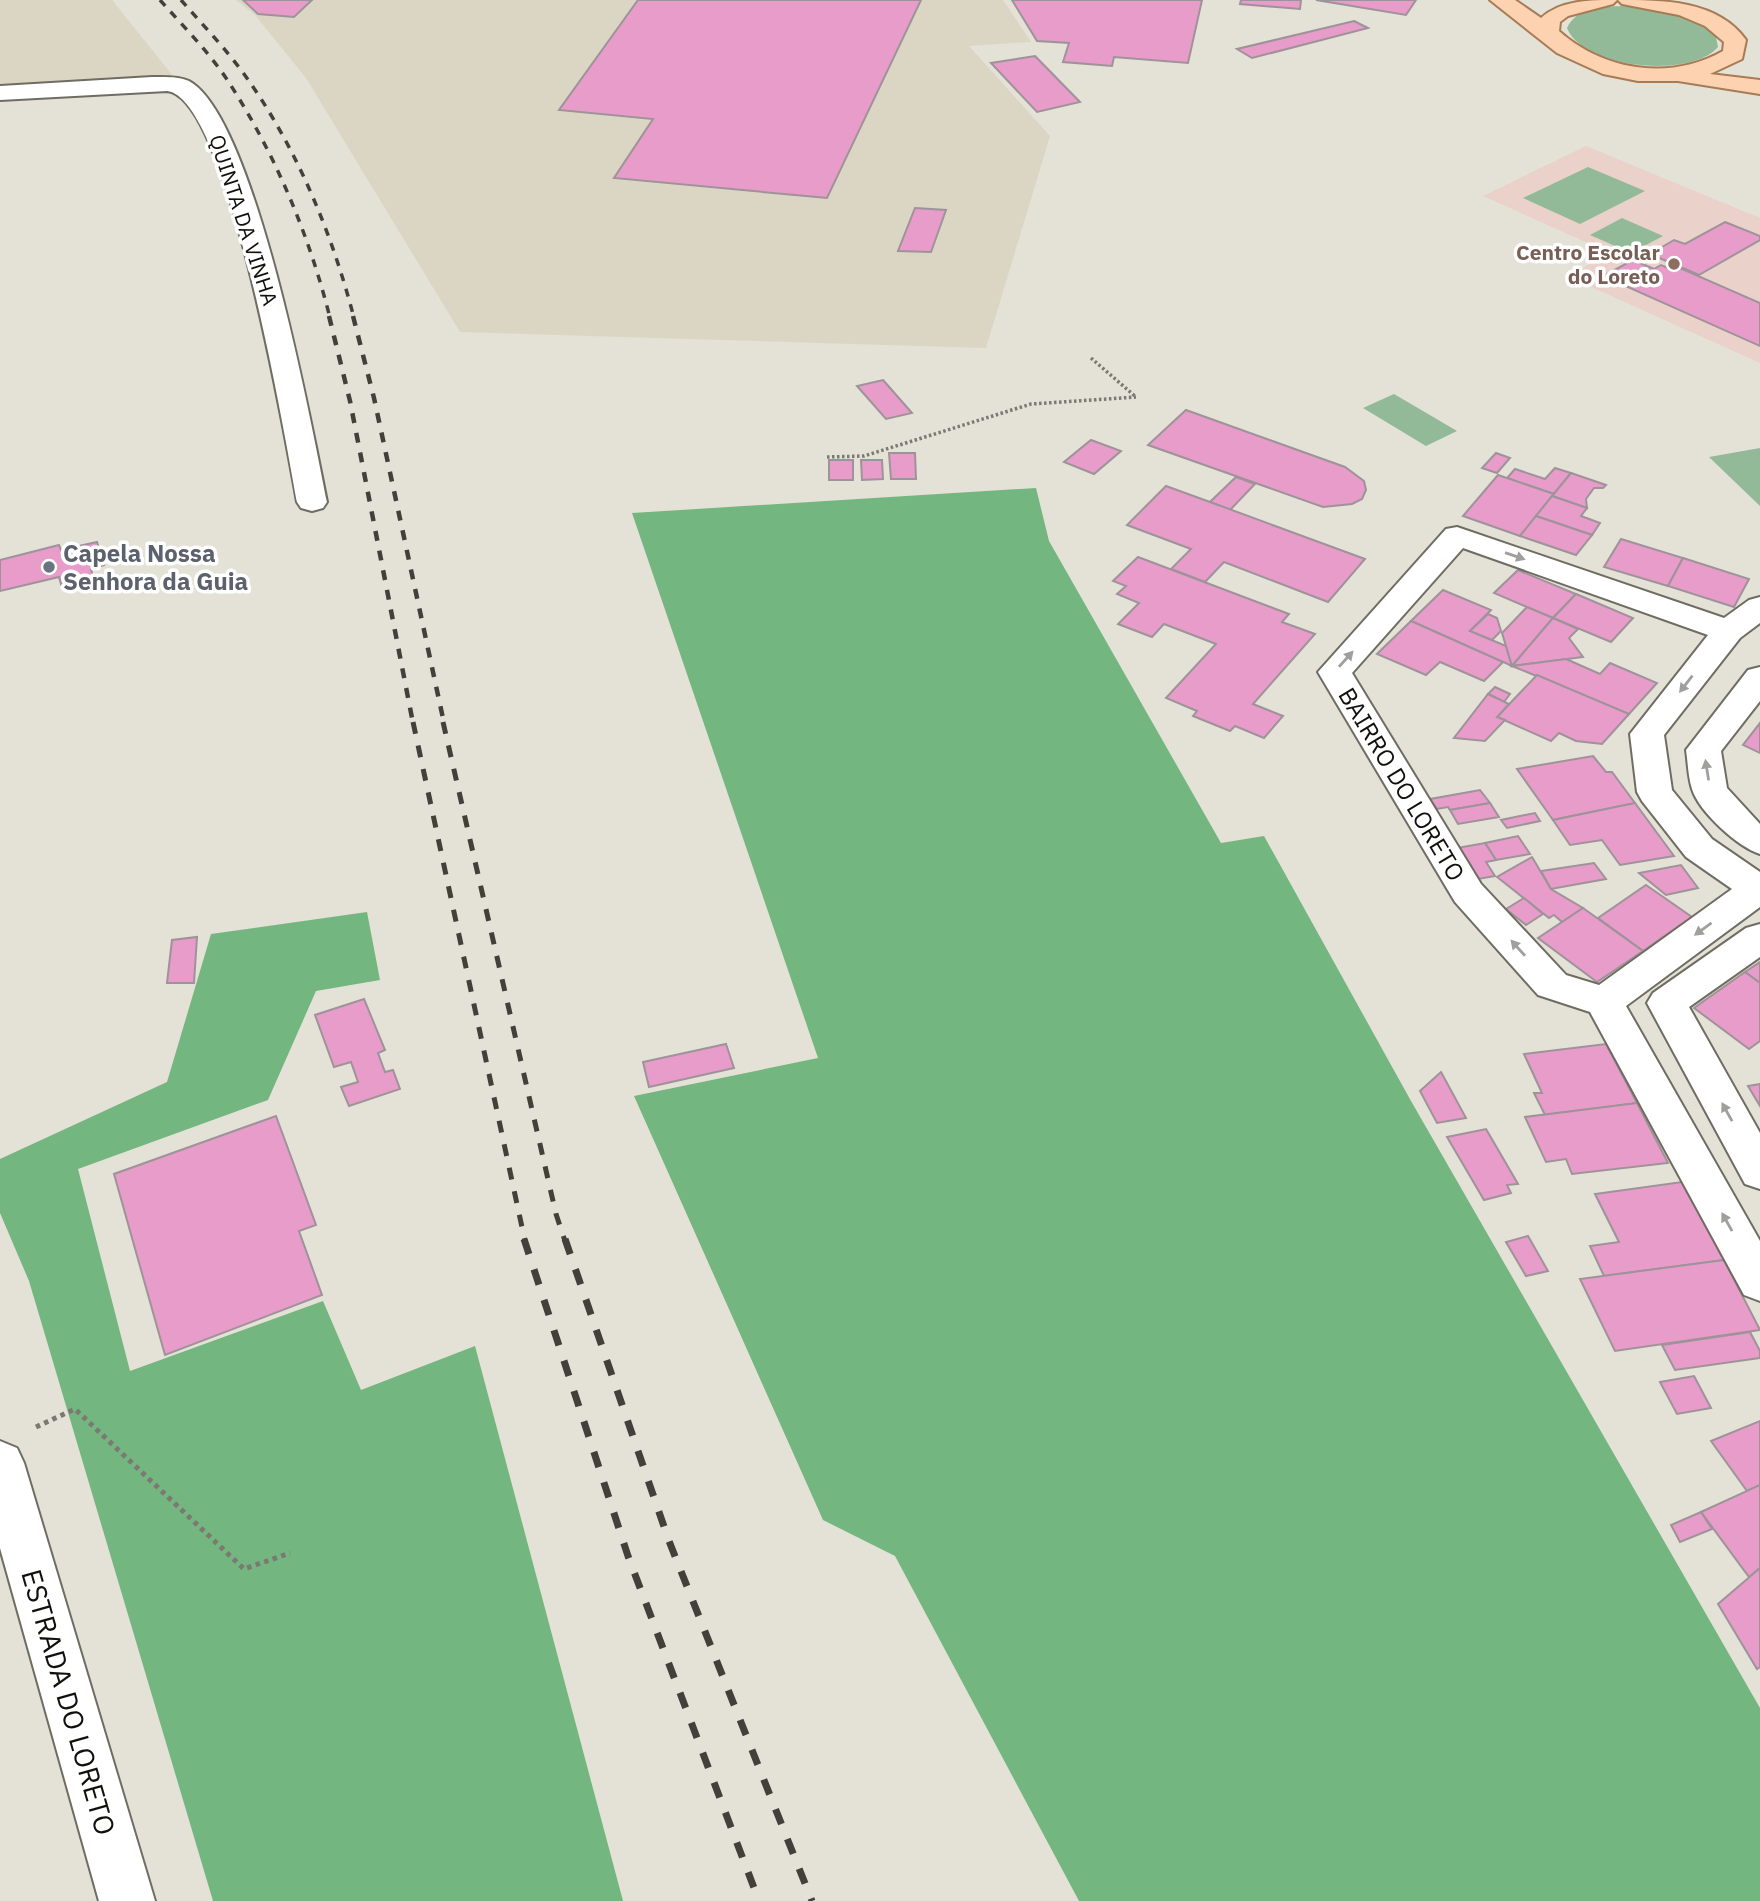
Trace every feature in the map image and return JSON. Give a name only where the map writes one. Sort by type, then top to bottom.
[{"type":"main road","points":[[1502,0],[1548,32],[1560,47],[1585,60],[1619,70],[1760,87]]},
{"type":"main road","points":[[1548,32],[1550,20],[1561,10],[1606,0]]},
{"type":"main road","points":[[1629,0],[1663,4],[1696,13],[1760,54]]},
{"type":"main road","points":[[1657,75],[1692,73],[1719,66],[1734,54],[1722,0]]},
{"type":"street","name":"QUINTA DA VINHA","points":[[0,93],[150,85],[181,86],[194,94],[210,114],[234,177],[278,330],[312,502]]},
{"type":"street","name":"BAIRRO DO LORETO","points":[[1604,1002],[1552,985],[1468,892],[1335,672],[1457,536],[1728,631]]},
{"type":"street","points":[[1760,607],[1728,631],[1647,734],[1655,792],[1699,848],[1759,890],[1604,1002],[1760,1282]]},
{"type":"street","points":[[1760,678],[1703,750],[1710,791],[1745,831],[1760,841]]},
{"type":"street","points":[[1760,938],[1667,1003],[1760,1172]]},
{"type":"street","name":"ESTRADA DO LORETO","points":[[0,1463],[127,1901]]},
{"type":"path","points":[[827,457],[864,456],[1031,404],[1136,397],[1091,358]]},
{"type":"path","points":[[75,1409],[244,1569],[290,1553]]},
{"type":"shaded area","points":[[0,0],[112,0],[173,76],[0,87]]},
{"type":"shaded area","points":[[236,0],[1003,0],[1031,42],[969,46],[1050,136],[986,348],[460,332],[306,78],[255,15]]},
{"type":"shaded area","name":"Centro Escolar do Loreto","points":[[1586,146],[1760,218],[1760,363],[1567,276],[1610,253],[1483,196]]},
{"type":"green space","points":[[1622,6],[1660,10],[1685,17],[1716,37],[1718,47],[1704,57],[1685,63],[1638,65],[1594,53],[1577,42],[1567,28],[1571,21],[1584,12]]},
{"type":"green space","points":[[1588,167],[1645,191],[1580,224],[1523,198]]},
{"type":"green space","points":[[1622,218],[1663,236],[1631,253],[1590,235]]},
{"type":"green space","points":[[1394,394],[1457,431],[1426,446],[1363,408]]},
{"type":"green space","points":[[1760,448],[1760,506],[1709,457]]},
{"type":"green space","points":[[1036,488],[1049,541],[1221,843],[1264,836],[1411,1101],[1760,1708],[1760,1901],[1079,1901],[895,1556],[823,1520],[634,1096],[818,1058],[632,513]]},
{"type":"green space","points":[[367,912],[380,980],[316,991],[268,1100],[78,1169],[130,1371],[323,1301],[361,1390],[475,1346],[623,1901],[213,1901],[29,1281],[0,1213],[0,1159],[167,1082],[211,934]]},
{"type":"building","points":[[243,0],[312,0],[294,17],[258,14]]},
{"type":"building","points":[[638,0],[921,0],[827,198],[614,178],[653,119],[559,110]]},
{"type":"building","points":[[1012,0],[1202,0],[1188,63],[1114,57],[1112,66],[1063,62],[1069,43],[1037,41]]},
{"type":"building","points":[[1241,0],[1301,0],[1300,9],[1240,4]]},
{"type":"building","points":[[1316,0],[1416,0],[1406,15]]},
{"type":"building","points":[[1354,21],[1368,28],[1252,58],[1237,49]]},
{"type":"building","points":[[1035,56],[1080,102],[1037,112],[991,63]]},
{"type":"building","points":[[915,208],[946,210],[931,252],[898,251]]},
{"type":"building","points":[[1725,222],[1760,236],[1760,240],[1699,275],[1650,254],[1674,240],[1685,244]]},
{"type":"building","points":[[1633,260],[1654,269],[1661,265],[1675,271],[1680,268],[1760,303],[1760,346],[1603,276]]},
{"type":"building","points":[[883,380],[912,413],[886,419],[857,386]]},
{"type":"building","points":[[1186,410],[1345,467],[1364,481],[1366,490],[1362,499],[1352,504],[1323,507],[1148,445]]},
{"type":"building","points":[[1091,440],[1121,451],[1094,474],[1064,462]]},
{"type":"building","points":[[889,453],[915,453],[916,479],[891,479]]},
{"type":"building","points":[[1496,453],[1510,458],[1497,473],[1482,468]]},
{"type":"building","points":[[829,460],[853,460],[853,480],[829,480]]},
{"type":"building","points":[[861,460],[882,460],[883,479],[862,480]]},
{"type":"building","points":[[1555,468],[1571,473],[1554,494],[1507,478],[1515,469],[1545,479]]},
{"type":"building","points":[[1571,473],[1606,485],[1603,488],[1594,488],[1586,499],[1587,508],[1552,496]]},
{"type":"building","points":[[1498,475],[1554,494],[1520,536],[1463,516]]},
{"type":"building","points":[[1236,477],[1255,484],[1230,510],[1210,502]]},
{"type":"building","points":[[1166,486],[1365,559],[1328,602],[1224,562],[1205,582],[1171,569],[1191,549],[1127,525]]},
{"type":"building","points":[[1552,496],[1587,508],[1581,516],[1600,523],[1592,535],[1536,516]]},
{"type":"building","points":[[1536,516],[1592,535],[1576,555],[1520,536]]},
{"type":"building","points":[[1621,539],[1683,558],[1668,586],[1604,567]]},
{"type":"building","name":"Capela Nossa Senhora da Guia","points":[[97,542],[104,565],[91,569],[94,580],[62,588],[59,577],[0,591],[0,560],[59,545],[61,550]]},
{"type":"building","points":[[1138,557],[1289,614],[1282,622],[1315,634],[1253,704],[1283,716],[1264,738],[1235,726],[1230,731],[1193,716],[1197,711],[1166,698],[1216,644],[1164,624],[1152,637],[1118,624],[1139,603],[1117,594],[1126,586],[1113,581]]},
{"type":"building","points":[[1683,558],[1749,579],[1734,607],[1668,586]]},
{"type":"building","points":[[1518,570],[1576,594],[1553,618],[1494,593]]},
{"type":"building","points":[[1443,590],[1491,610],[1470,631],[1506,646],[1512,666],[1411,621]]},
{"type":"building","points":[[1576,594],[1633,618],[1611,642],[1553,618]]},
{"type":"building","points":[[1527,607],[1553,618],[1512,666],[1502,633]]},
{"type":"building","points":[[1488,614],[1497,618],[1501,631],[1492,640],[1470,631]]},
{"type":"building","points":[[1553,618],[1578,629],[1569,638],[1583,657],[1512,666]]},
{"type":"building","points":[[1411,621],[1503,662],[1484,681],[1440,662],[1426,675],[1377,654]]},
{"type":"building","points":[[1566,659],[1600,674],[1610,663],[1657,683],[1629,714],[1512,666]]},
{"type":"building","points":[[1537,675],[1629,714],[1602,744],[1576,741],[1559,733],[1551,741],[1497,717]]},
{"type":"building","points":[[1495,687],[1510,694],[1504,702],[1488,694]]},
{"type":"building","points":[[1488,694],[1509,704],[1497,717],[1505,720],[1485,741],[1454,738]]},
{"type":"building","points":[[1760,723],[1760,753],[1743,745]]},
{"type":"building","points":[[1593,756],[1606,772],[1612,772],[1635,803],[1553,820],[1517,769]]},
{"type":"building","points":[[1480,790],[1490,803],[1450,810],[1448,807],[1437,809],[1430,799]]},
{"type":"building","points":[[1490,803],[1499,817],[1458,824],[1450,810]]},
{"type":"building","points":[[1635,803],[1674,856],[1620,865],[1602,840],[1570,845],[1553,820]]},
{"type":"building","points":[[1535,813],[1540,821],[1507,828],[1501,820]]},
{"type":"building","points":[[1518,836],[1530,854],[1496,860],[1485,843]]},
{"type":"building","points":[[1485,843],[1496,860],[1486,862],[1495,876],[1478,879],[1457,848]]},
{"type":"building","points":[[1532,857],[1551,889],[1583,908],[1562,922],[1554,915],[1549,918],[1497,877]]},
{"type":"building","points":[[1594,863],[1606,879],[1551,889],[1541,871]]},
{"type":"building","points":[[1681,865],[1698,888],[1666,895],[1639,873]]},
{"type":"building","points":[[1646,885],[1692,917],[1643,951],[1598,918]]},
{"type":"building","points":[[1524,898],[1543,914],[1526,925],[1506,909]]},
{"type":"building","points":[[1583,908],[1643,951],[1597,982],[1538,938]]},
{"type":"building","points":[[197,937],[194,983],[167,983],[172,940]]},
{"type":"building","points":[[1760,962],[1760,983],[1745,972]]},
{"type":"building","points":[[1745,972],[1760,983],[1760,1041],[1749,1049],[1694,1008]]},
{"type":"building","points":[[364,999],[385,1050],[378,1053],[385,1072],[393,1070],[400,1089],[349,1106],[341,1087],[358,1082],[351,1062],[334,1067],[315,1015]]},
{"type":"building","points":[[726,1044],[734,1068],[649,1087],[643,1062]]},
{"type":"building","points":[[1606,1044],[1637,1103],[1545,1115],[1534,1093],[1542,1093],[1524,1054]]},
{"type":"building","points":[[1441,1072],[1466,1118],[1437,1123],[1420,1091]]},
{"type":"building","points":[[1760,1084],[1760,1106],[1748,1086]]},
{"type":"building","points":[[1637,1103],[1668,1163],[1572,1174],[1566,1159],[1546,1162],[1525,1117]]},
{"type":"building","points":[[276,1116],[316,1225],[299,1231],[322,1295],[165,1355],[114,1174]]},
{"type":"building","points":[[1486,1129],[1518,1184],[1507,1185],[1511,1193],[1484,1200],[1447,1137]]},
{"type":"building","points":[[1682,1182],[1724,1260],[1604,1276],[1590,1246],[1619,1242],[1595,1194]]},
{"type":"building","points":[[1528,1236],[1548,1271],[1526,1276],[1506,1242]]},
{"type":"building","points":[[1724,1260],[1760,1330],[1615,1351],[1580,1279]]},
{"type":"building","points":[[1750,1332],[1760,1351],[1760,1358],[1675,1370],[1662,1345]]},
{"type":"building","points":[[1694,1376],[1711,1408],[1677,1414],[1660,1382]]},
{"type":"building","points":[[1760,1421],[1760,1485],[1747,1491],[1711,1441]]},
{"type":"building","points":[[1760,1485],[1760,1568],[1749,1577],[1701,1512]]},
{"type":"building","points":[[1701,1512],[1712,1529],[1680,1542],[1671,1525]]},
{"type":"building","points":[[1760,1568],[1760,1667],[1757,1669],[1718,1604]]},
{"type":"railway","points":[[160,0],[219,68],[260,134],[301,224],[330,318]]},
{"type":"railway","points":[[181,0],[237,64],[263,102],[296,160],[335,254],[354,318]]},
{"type":"railway","points":[[329,316],[350,401],[413,723]]},
{"type":"railway","points":[[353,316],[374,398],[444,723]]},
{"type":"railway","points":[[413,722],[525,1241]]},
{"type":"railway","points":[[443,722],[556,1214],[565,1241]]},
{"type":"railway","points":[[524,1239],[628,1556],[759,1901]]},
{"type":"railway","points":[[565,1239],[669,1541],[812,1901]]},
{"type":"place","name":"Centro Escolar do Loreto","points":[[1674,264]]},
{"type":"place","name":"Capela Nossa Senhora da Guia","points":[[49,567]]}]
